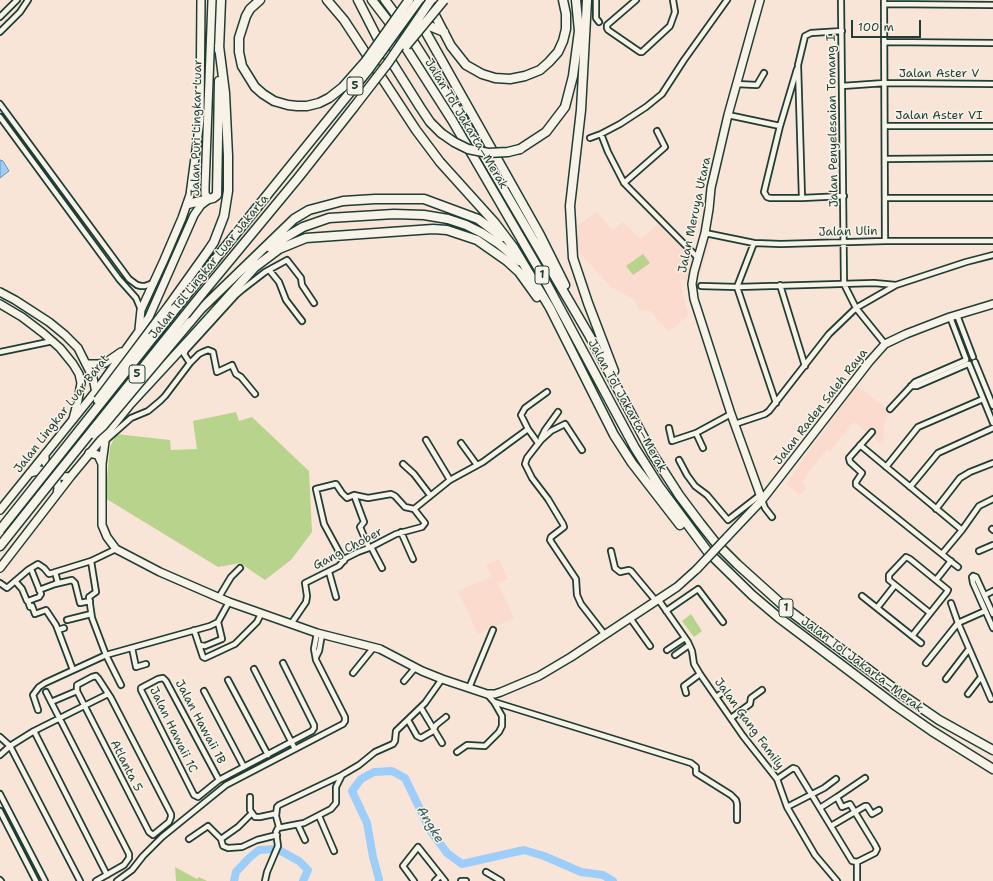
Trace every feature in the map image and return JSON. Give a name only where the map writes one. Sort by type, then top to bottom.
[{"type":"highway","points":[[188,204],[216,197],[218,192],[221,0]]},
{"type":"highway","points":[[260,0],[250,9],[246,16],[239,38],[239,52],[242,66],[255,87],[263,94],[274,101],[297,106],[319,103],[329,98],[343,87],[365,62],[408,0],[540,235],[589,335]]},
{"type":"highway","points":[[327,0],[344,20],[416,130],[440,162],[495,223],[514,248],[562,332],[620,445],[654,492],[680,524],[708,552]]},
{"type":"highway","points":[[358,0],[381,45],[430,122],[441,133],[454,142],[468,148],[488,153],[520,150],[546,132],[565,107],[573,76],[579,31],[576,0]]},
{"type":"highway","name":"Jalan Tol Jakarta–Merak","points":[[372,0],[392,26],[452,120],[541,273],[635,448],[659,486],[708,552],[752,595],[778,617],[902,710],[932,731],[993,769]]},
{"type":"highway","name":"Jalan Tol Jakarta–Merak","points":[[385,0],[399,19],[462,118],[589,335],[652,452],[675,490],[715,542],[787,609],[904,696],[939,720],[993,750]]},
{"type":"highway","name":"Jalan Tol Lingkar Luar Jakarta","points":[[0,546],[193,287],[369,69],[419,0]]},
{"type":"highway","points":[[426,0],[451,46],[466,65],[474,70],[495,78],[510,79],[525,76],[540,70],[558,52],[566,29],[566,14],[563,0]]},
{"type":"highway","name":"Jalan Tol Lingkar Luar Jakarta","points":[[0,530],[69,452],[298,178],[388,63],[432,0]]},
{"type":"highway","points":[[388,63],[396,57],[444,0]]},
{"type":"highway","points":[[587,0],[581,110],[570,206],[573,258],[623,398]]},
{"type":"highway","points":[[420,22],[444,32]]},
{"type":"highway","points":[[69,452],[87,415],[168,307],[211,246],[224,216],[228,191],[228,156],[225,94],[220,46]]},
{"type":"highway","points":[[69,452],[103,426],[201,309],[294,219],[309,210],[344,201],[375,199],[424,199],[478,219],[498,233],[514,248]]},
{"type":"highway","points":[[263,249],[271,246],[303,227],[329,218],[394,214],[424,215],[448,219],[466,225],[482,233],[506,250],[529,272]]},
{"type":"highway","points":[[105,438],[130,404],[255,267],[279,249],[306,238],[433,229],[447,230],[463,234],[488,247],[519,272],[562,332]]},
{"type":"main road","name":"Jalan Puri Lingkar Luar","points":[[139,330],[141,310],[155,282],[188,204],[200,120],[201,0]]},
{"type":"main road","name":"Jalan Puri Lingkar Luar","points":[[139,330],[149,316],[194,215],[201,205],[208,199],[205,194],[205,183],[212,0]]},
{"type":"main road","name":"Jalan Meruya Utara","points":[[760,0],[728,115],[711,188],[705,234],[692,284],[694,299],[731,414],[761,498]]},
{"type":"main road","points":[[192,180],[205,183]]},
{"type":"main road","points":[[0,292],[15,300],[57,328],[78,348],[87,364],[93,378],[105,438],[102,464],[102,525],[107,537],[116,549],[160,572],[229,602],[291,624],[374,647],[393,655],[415,668],[487,694]]},
{"type":"main road","points":[[0,304],[22,317],[53,341],[67,356],[79,374],[81,389],[73,419]]},
{"type":"main road","name":"Jalan Raden Saleh Raya","points":[[487,694],[498,693],[539,676],[571,657],[677,587],[697,569],[761,498],[864,367],[885,344],[906,334],[954,316],[993,304]]},
{"type":"main road","points":[[53,341],[59,339],[60,335],[57,328]]},
{"type":"main road","name":"Jalan Lingkar Luar Barat","points":[[0,510],[88,402],[139,330]]},
{"type":"main road","points":[[87,364],[98,364],[105,362],[114,358],[127,347]]},
{"type":"main road","points":[[88,402],[94,401],[99,403]]},
{"type":"main road","points":[[0,568],[89,453],[105,438]]},
{"type":"main road","points":[[46,452],[47,460],[57,472],[63,474],[73,473]]},
{"type":"main road","points":[[46,452],[45,462],[50,471],[58,476],[70,477],[66,482]]},
{"type":"main road","points":[[89,453],[98,455],[102,464]]},
{"type":"main road","points":[[29,474],[41,470],[51,473],[58,484],[57,494]]},
{"type":"street","points":[[0,17],[17,0]]},
{"type":"street","points":[[0,32],[20,12],[28,0]]},
{"type":"street","points":[[596,0],[596,16],[599,22]]},
{"type":"street","points":[[636,0],[607,25],[607,28],[642,52],[670,26],[676,12],[673,0]]},
{"type":"street","points":[[590,138],[601,134],[646,107],[662,94],[727,0]]},
{"type":"street","name":"Jalan Penyelesaian Tomang I","points":[[841,0],[844,284]]},
{"type":"street","points":[[886,241],[884,2],[993,5]]},
{"type":"street","points":[[0,26],[6,27]]},
{"type":"street","points":[[842,31],[810,33],[804,36],[798,65],[780,126],[764,192],[767,197],[770,198],[844,196]]},
{"type":"street","points":[[884,42],[993,43]]},
{"type":"street","points":[[798,65],[802,198]]},
{"type":"street","points":[[736,84],[757,85],[764,73]]},
{"type":"street","name":"Jalan Aster V","points":[[842,86],[885,83],[993,84]]},
{"type":"street","points":[[0,104],[133,283],[145,286],[155,282]]},
{"type":"street","points":[[728,115],[780,126]]},
{"type":"street","points":[[0,117],[119,279],[136,298],[141,310]]},
{"type":"street","name":"Jalan Aster VI","points":[[885,126],[993,126]]},
{"type":"street","points":[[624,183],[665,147],[657,131]]},
{"type":"street","points":[[601,134],[608,152],[624,183],[698,258]]},
{"type":"street","points":[[885,158],[993,158]]},
{"type":"street","points":[[45,179],[52,174]]},
{"type":"street","points":[[885,198],[993,198]]},
{"type":"street","name":"Jalan Ulin","points":[[705,234],[754,243],[781,244],[886,241],[993,241]]},
{"type":"street","points":[[754,243],[737,287],[776,403]]},
{"type":"street","points":[[735,424],[765,414],[776,403],[829,334],[856,308],[896,285],[966,262],[993,255]]},
{"type":"street","points":[[190,363],[184,354],[186,350],[243,289],[265,272],[288,260],[314,303]]},
{"type":"street","points":[[270,270],[278,282],[286,300],[302,321]]},
{"type":"street","points":[[701,286],[737,287],[874,283],[896,285]]},
{"type":"street","points":[[844,284],[856,308],[885,344]]},
{"type":"street","points":[[780,285],[805,366]]},
{"type":"street","points":[[954,316],[975,359],[974,362],[993,406]]},
{"type":"street","points":[[954,316],[967,362],[993,422]]},
{"type":"street","points":[[0,352],[53,341]]},
{"type":"street","points":[[105,438],[131,418],[148,411],[160,401],[190,363],[199,354],[208,350],[213,352],[217,372],[232,365],[236,374],[241,377],[255,394]]},
{"type":"street","points":[[967,362],[969,356],[973,356]]},
{"type":"street","points":[[967,362],[972,365],[974,362]]},
{"type":"street","points":[[890,409],[915,382],[967,362]]},
{"type":"street","points":[[540,441],[528,429],[522,418],[522,412],[524,408],[547,392]]},
{"type":"street","points":[[886,467],[922,424],[983,399]]},
{"type":"street","points":[[540,441],[545,430],[558,412]]},
{"type":"street","points":[[669,428],[672,441],[696,433],[731,414]]},
{"type":"street","points":[[582,450],[565,424],[551,431],[540,441],[526,458],[525,464],[532,478],[548,499],[564,527],[551,537],[550,540],[576,579],[577,595],[581,604],[605,635]]},
{"type":"street","points":[[910,487],[938,453],[993,428]]},
{"type":"street","points":[[344,561],[324,524],[316,489],[336,484],[346,498],[354,495],[368,498],[393,495],[405,507],[414,508],[450,480],[477,465],[528,429]]},
{"type":"street","points":[[872,432],[849,459],[862,472],[856,482],[857,486],[958,567]]},
{"type":"street","points":[[696,433],[703,448]]},
{"type":"street","points":[[426,440],[450,480]]},
{"type":"street","points":[[461,443],[477,465]]},
{"type":"street","points":[[860,445],[962,530]]},
{"type":"street","points":[[679,460],[695,486],[707,495],[728,520],[761,498],[765,508],[772,518]]},
{"type":"street","points":[[936,509],[960,478],[970,472],[993,463]]},
{"type":"street","points":[[403,464],[414,474],[430,495]]},
{"type":"street","points":[[354,495],[364,522],[360,527],[382,568]]},
{"type":"street","points":[[942,554],[979,506],[993,499]]},
{"type":"street","name":"Gang Chober","points":[[291,624],[306,602],[307,596],[305,582],[329,572],[358,552],[370,548],[400,532],[420,528],[425,525],[424,520],[414,508]]},
{"type":"street","points":[[400,532],[413,559]]},
{"type":"street","points":[[979,551],[993,545]]},
{"type":"street","points":[[0,583],[7,588],[38,564],[49,574],[91,561],[116,549]]},
{"type":"street","name":"Jalan Gang Family","points":[[610,551],[614,568],[620,572],[631,571],[666,611],[685,638],[692,651],[694,664],[700,674],[777,779],[787,807],[815,855],[837,881]]},
{"type":"street","points":[[912,636],[930,613],[948,590],[906,557],[889,576],[889,580],[930,613]]},
{"type":"street","points":[[91,561],[96,592],[90,596],[91,614],[106,655],[121,685]]},
{"type":"street","points":[[936,580],[951,561]]},
{"type":"street","points":[[219,597],[231,577],[240,568]]},
{"type":"street","points":[[28,601],[39,597],[41,594],[31,569]]},
{"type":"street","points":[[55,572],[58,583]]},
{"type":"street","points":[[329,572],[336,597]]},
{"type":"street","points":[[993,614],[976,577],[973,576],[973,583],[993,628]]},
{"type":"street","points":[[40,590],[58,583],[72,580],[75,583],[80,603],[90,601]]},
{"type":"street","points":[[15,581],[22,590],[34,614],[46,610],[58,630],[73,670]]},
{"type":"street","points":[[877,608],[895,585]]},
{"type":"street","points":[[666,611],[698,589],[723,622]]},
{"type":"street","points":[[985,595],[993,591]]},
{"type":"street","points":[[862,596],[921,643]]},
{"type":"street","points":[[38,710],[32,695],[33,692],[45,683],[106,655],[210,626],[218,622],[229,602]]},
{"type":"street","points":[[950,603],[992,699]]},
{"type":"street","points":[[926,663],[958,623],[986,610]]},
{"type":"street","points":[[67,620],[91,614]]},
{"type":"street","points":[[194,630],[204,658],[235,644],[257,622],[261,614]]},
{"type":"street","points":[[630,618],[650,646]]},
{"type":"street","points":[[199,645],[205,646],[222,639],[218,622]]},
{"type":"street","points":[[58,630],[64,628]]},
{"type":"street","points":[[470,688],[493,630]]},
{"type":"street","points":[[117,881],[132,870],[143,856],[162,838],[226,785],[294,746],[340,726],[345,721],[345,717],[316,660],[316,657],[320,651],[320,633]]},
{"type":"street","points":[[667,650],[685,638]]},
{"type":"street","points":[[675,655],[689,645]]},
{"type":"street","points":[[353,673],[374,647]]},
{"type":"street","points":[[132,648],[136,666],[146,664]]},
{"type":"street","points":[[946,679],[969,649]]},
{"type":"street","points":[[219,780],[268,754],[294,746],[314,728],[314,725],[283,664]]},
{"type":"street","points":[[404,681],[415,668]]},
{"type":"street","points":[[254,669],[294,746]]},
{"type":"street","points":[[686,693],[684,686],[700,674]]},
{"type":"street","points":[[0,755],[10,746],[34,731],[108,694],[96,676],[77,685],[77,691],[51,702]]},
{"type":"street","points":[[968,694],[981,676]]},
{"type":"street","name":"Jalan Hawaii 1B","points":[[158,679],[163,678],[166,681],[219,780]]},
{"type":"street","name":"Jalan Hawaii 1C","points":[[158,679],[141,688],[141,690],[194,795],[198,797],[201,796],[219,780]]},
{"type":"street","points":[[280,827],[276,816],[278,805],[342,775],[359,765],[375,752],[393,744],[395,741],[396,730],[421,708],[442,679]]},
{"type":"street","points":[[228,680],[268,754]]},
{"type":"street","points":[[731,718],[750,704],[751,698],[762,690]]},
{"type":"street","name":"Atlanta 5","points":[[77,691],[151,834],[156,833],[169,822],[171,817],[108,694]]},
{"type":"street","points":[[204,691],[244,767]]},
{"type":"street","points":[[46,692],[129,854],[129,858],[124,865],[96,881]]},
{"type":"street","points":[[716,697],[722,693]]},
{"type":"street","points":[[457,752],[469,745],[484,746],[499,732],[502,726],[502,716],[494,702],[487,694]]},
{"type":"street","points":[[494,702],[691,763],[696,767],[696,773],[732,795],[737,804],[737,820]]},
{"type":"street","points":[[421,708],[442,743]]},
{"type":"street","points":[[408,720],[419,737],[424,737],[446,717]]},
{"type":"street","points":[[34,731],[107,874]]},
{"type":"street","points":[[0,738],[10,746],[80,881]]},
{"type":"street","points":[[777,779],[795,768],[850,859],[857,862],[873,855],[877,849],[855,812],[849,804],[842,807],[837,798]]},
{"type":"street","points":[[280,827],[298,825],[319,816],[334,806],[337,799],[336,787],[338,780],[342,775]]},
{"type":"street","points":[[820,808],[865,778]]},
{"type":"street","points":[[787,807],[824,788],[836,779]]},
{"type":"street","points":[[0,794],[45,881]]},
{"type":"street","points":[[250,797],[251,814],[257,818],[274,814],[276,816]]},
{"type":"street","points":[[831,826],[865,806],[867,806],[872,814],[879,810]]},
{"type":"street","points":[[0,811],[36,881]]},
{"type":"street","points":[[221,839],[238,828],[251,814]]},
{"type":"street","points":[[319,816],[334,851]]},
{"type":"street","points":[[298,825],[305,840]]},
{"type":"street","points":[[189,839],[208,826],[221,839],[225,847],[236,849],[257,840],[277,835]]},
{"type":"street","points":[[265,881],[278,846],[277,830],[280,827]]},
{"type":"street","points":[[414,881],[403,866],[419,847],[445,881]]},
{"type":"street","points":[[857,862],[857,881]]},
{"type":"street","points":[[486,872],[501,881]]},
{"type":"street","points":[[435,881],[440,876]]},
{"type":"street","points":[[461,881],[466,881]]},
{"type":"shaded area","points":[[597,212],[613,230],[623,222],[640,239],[658,224],[697,256],[703,235],[711,240],[698,283],[680,280],[688,315],[669,332],[649,310],[639,311],[635,300],[611,287],[578,251],[574,228]]},
{"type":"shaded area","points":[[856,385],[891,412],[884,422],[883,445],[854,422],[830,451],[827,449],[802,482],[807,488],[799,495],[786,484]]},
{"type":"shaded area","points":[[499,559],[508,579],[498,583],[514,618],[478,634],[458,591],[492,576],[486,565]]},
{"type":"green space","points":[[643,254],[650,263],[633,275],[626,266]]},
{"type":"green space","points":[[236,412],[239,421],[252,417],[309,471],[312,532],[291,560],[265,580],[240,563],[218,567],[105,498],[110,447],[116,434],[170,440],[171,450],[197,449],[193,421]]},
{"type":"green space","points":[[691,614],[702,631],[694,637],[682,621]]},
{"type":"green space","points":[[175,867],[197,879],[199,877],[207,881],[176,881]]},
{"type":"water","points":[[0,160],[3,161],[9,171],[0,178]]},
{"type":"waterway","name":"Angke","points":[[379,881],[367,823],[352,791],[361,779],[374,772],[392,771],[405,778],[430,830],[447,853],[462,864],[524,850],[544,856],[581,872],[603,875],[613,881]]},
{"type":"waterway","name":"Angke","points":[[234,881],[236,872],[259,850],[277,849],[299,861],[308,870],[303,881]]}]
